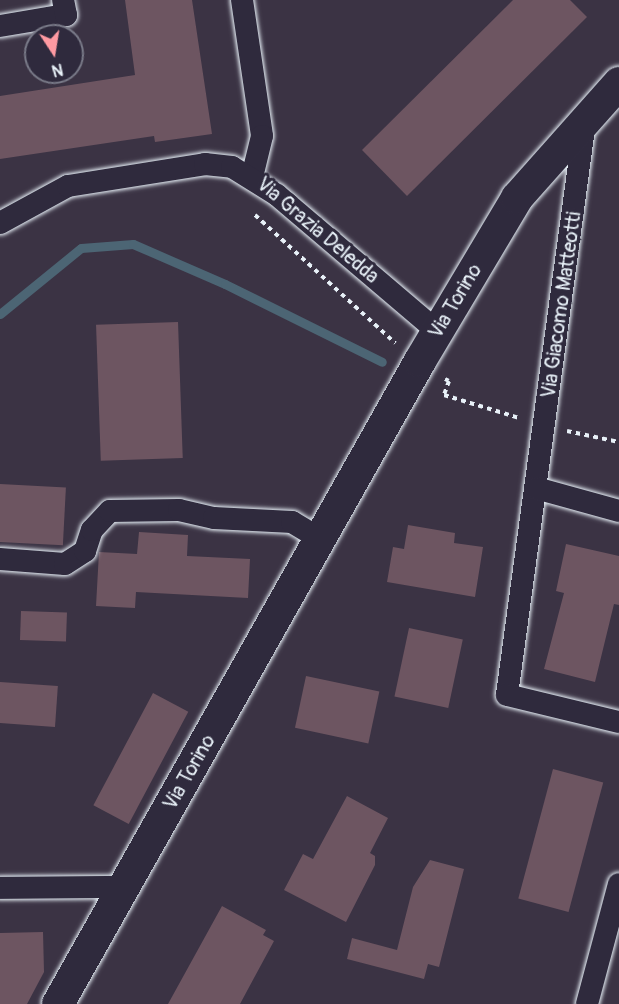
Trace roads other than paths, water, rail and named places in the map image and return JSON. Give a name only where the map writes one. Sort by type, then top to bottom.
[{"type":"main road","name":"Via Torino","points":[[58,1004],[322,540],[437,331],[517,198],[619,83]]},
{"type":"street","points":[[0,26],[66,15],[63,0]]},
{"type":"street","name":"Via Grazia Deledda","points":[[242,0],[262,136],[252,177],[437,331]]},
{"type":"street","name":"Via Giacomo Matteotti","points":[[585,121],[507,695],[619,722]]},
{"type":"street","points":[[0,223],[68,186],[90,181],[205,164],[232,167],[252,177]]},
{"type":"street","points":[[536,488],[619,511]]},
{"type":"street","points":[[0,560],[65,564],[85,551],[92,530],[110,511],[178,510],[214,518],[292,522],[322,540]]},
{"type":"street","points":[[587,1004],[619,884]]},
{"type":"street","points":[[0,888],[123,887]]},
{"type":"waterway","points":[[0,314],[81,248],[133,244],[225,284],[382,362]]}]
